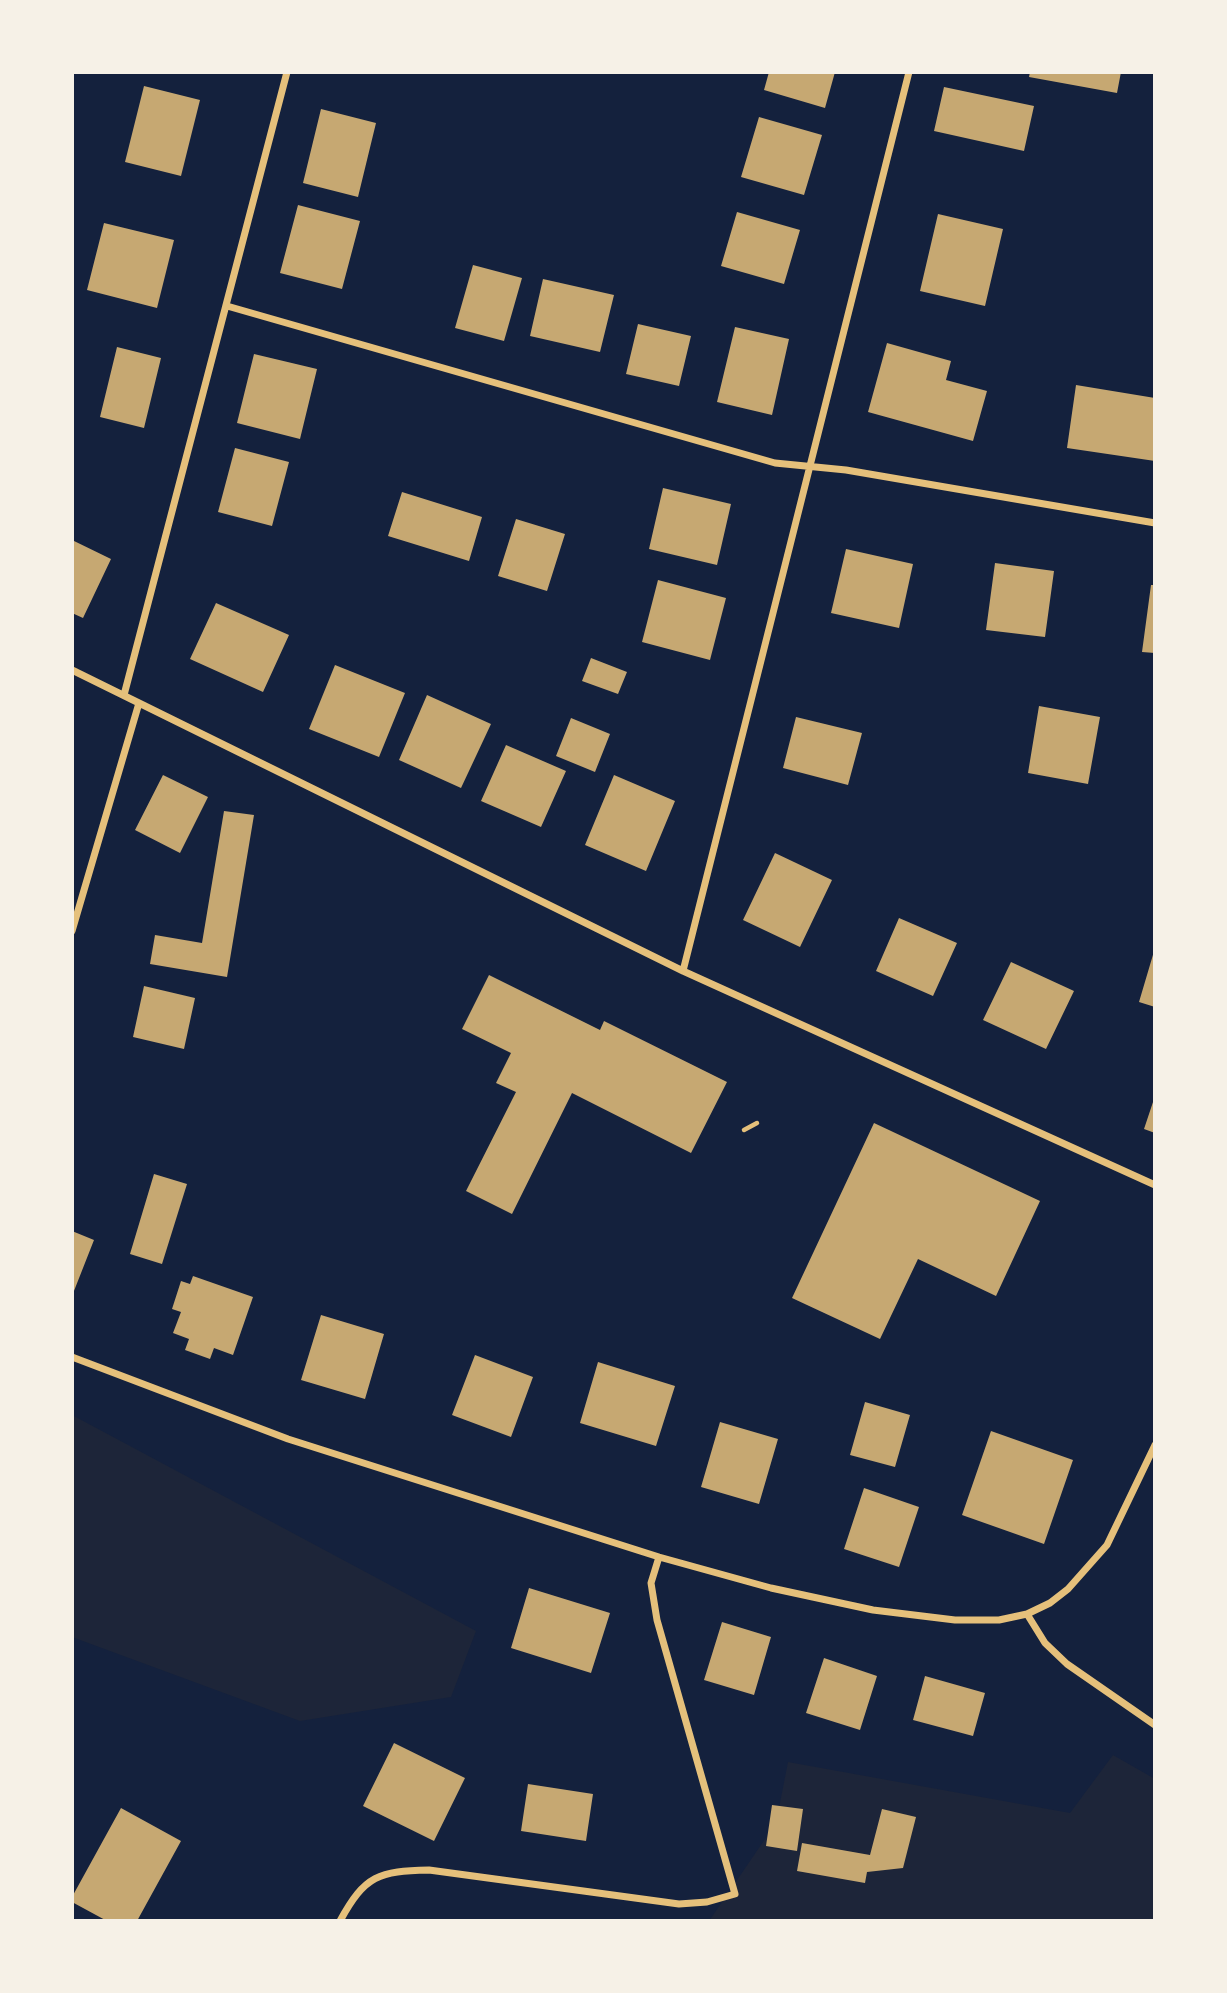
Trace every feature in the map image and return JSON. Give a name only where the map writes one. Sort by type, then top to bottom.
[{"type":"street","points":[[124,695],[287,72]]},
{"type":"street","points":[[683,971],[909,72]]},
{"type":"street","points":[[227,306],[775,463],[846,470],[1155,523]]},
{"type":"street","points":[[72,670],[683,971],[1155,1185]]},
{"type":"street","points":[[72,931],[139,704]]},
{"type":"street","points":[[72,1357],[288,1439],[659,1557],[771,1588],[873,1610],[955,1620],[999,1620],[1027,1614],[1050,1603],[1068,1589],[1107,1545],[1155,1445]]},
{"type":"street","points":[[340,1921],[359,1891],[374,1877],[397,1870],[429,1870],[679,1904],[707,1902],[735,1894],[657,1620],[651,1583],[659,1557]]},
{"type":"street","points":[[1027,1614],[1045,1643],[1067,1664],[1155,1725]]},
{"type":"path","points":[[744,1130],[757,1123]]},
{"type":"shaded area","points":[[72,1415],[476,1631],[451,1697],[300,1721],[72,1637]]},
{"type":"shaded area","points":[[1113,1755],[1155,1779],[1155,1921],[709,1921],[776,1823],[788,1762],[1070,1813]]},
{"type":"building","points":[[769,72],[835,72],[825,108],[764,90]]},
{"type":"building","points":[[1030,72],[1121,72],[1117,93],[1029,77]]},
{"type":"building","points":[[144,86],[200,100],[181,176],[125,162]]},
{"type":"building","points":[[944,87],[1034,106],[1024,151],[934,131]]},
{"type":"building","points":[[321,109],[376,123],[358,197],[303,183]]},
{"type":"building","points":[[759,117],[822,135],[804,195],[741,177]]},
{"type":"building","points":[[298,205],[360,221],[342,289],[280,273]]},
{"type":"building","points":[[737,212],[800,230],[784,284],[721,266]]},
{"type":"building","points":[[938,214],[1003,229],[985,306],[920,291]]},
{"type":"building","points":[[104,223],[174,240],[157,308],[87,290]]},
{"type":"building","points":[[473,265],[522,278],[504,341],[455,328]]},
{"type":"building","points":[[543,279],[614,295],[600,352],[530,336]]},
{"type":"building","points":[[638,324],[691,336],[679,386],[626,374]]},
{"type":"building","points":[[735,327],[789,339],[772,415],[717,402]]},
{"type":"building","points":[[887,343],[951,361],[946,380],[987,391],[973,441],[868,412]]},
{"type":"building","points":[[117,347],[161,358],[144,428],[100,417]]},
{"type":"building","points":[[254,354],[317,369],[300,439],[237,423]]},
{"type":"building","points":[[1076,385],[1155,398],[1155,461],[1067,448]]},
{"type":"building","points":[[235,448],[289,462],[272,526],[218,512]]},
{"type":"building","points":[[663,488],[731,504],[717,565],[649,549]]},
{"type":"building","points":[[402,492],[482,517],[469,561],[388,536]]},
{"type":"building","points":[[516,519],[565,534],[547,591],[498,576]]},
{"type":"building","points":[[72,540],[111,559],[83,618],[72,613]]},
{"type":"building","points":[[846,549],[913,564],[899,628],[831,613]]},
{"type":"building","points":[[995,563],[1054,571],[1045,637],[986,630]]},
{"type":"building","points":[[658,580],[726,598],[710,660],[642,642]]},
{"type":"building","points":[[1151,585],[1155,585],[1155,653],[1142,652]]},
{"type":"building","points":[[216,603],[289,635],[263,692],[190,659]]},
{"type":"building","points":[[591,658],[627,672],[618,694],[582,681]]},
{"type":"building","points":[[335,665],[405,693],[379,757],[309,729]]},
{"type":"building","points":[[427,695],[491,724],[461,788],[399,760]]},
{"type":"building","points":[[1039,706],[1100,717],[1088,784],[1028,773]]},
{"type":"building","points":[[796,717],[862,733],[848,785],[783,768]]},
{"type":"building","points":[[571,718],[610,734],[595,772],[556,756]]},
{"type":"building","points":[[506,745],[566,771],[541,827],[481,801]]},
{"type":"building","points":[[163,775],[208,797],[180,853],[135,830]]},
{"type":"building","points":[[614,775],[675,801],[646,871],[585,845]]},
{"type":"building","points":[[224,811],[254,815],[227,977],[150,964],[155,935],[202,943]]},
{"type":"building","points":[[775,853],[832,880],[800,947],[743,920]]},
{"type":"building","points":[[899,918],[957,943],[933,996],[876,971]]},
{"type":"building","points":[[1155,948],[1155,1007],[1139,1002]]},
{"type":"building","points":[[1011,962],[1074,991],[1046,1049],[983,1020]]},
{"type":"building","points":[[489,975],[600,1030],[604,1021],[727,1082],[691,1153],[572,1093],[512,1214],[466,1191],[516,1092],[496,1083],[511,1053],[462,1029]]},
{"type":"building","points":[[144,986],[195,998],[184,1049],[133,1037]]},
{"type":"building","points":[[1155,1096],[1155,1133],[1144,1129]]},
{"type":"building","points":[[874,1123],[1040,1201],[996,1296],[918,1259],[880,1339],[792,1298]]},
{"type":"building","points":[[154,1174],[187,1184],[162,1264],[130,1254]]},
{"type":"building","points":[[72,1231],[94,1240],[72,1296]]},
{"type":"building","points":[[193,1276],[253,1297],[233,1355],[214,1348],[210,1359],[185,1350],[189,1339],[173,1333],[181,1312],[172,1309],[181,1281],[190,1284]]},
{"type":"building","points":[[321,1315],[384,1334],[365,1399],[301,1380]]},
{"type":"building","points":[[475,1355],[533,1377],[511,1437],[452,1415]]},
{"type":"building","points":[[598,1362],[675,1386],[656,1446],[580,1423]]},
{"type":"building","points":[[865,1402],[910,1415],[895,1467],[850,1455]]},
{"type":"building","points":[[720,1422],[778,1439],[759,1504],[701,1487]]},
{"type":"building","points":[[991,1431],[1073,1460],[1044,1544],[962,1515]]},
{"type":"building","points":[[864,1488],[919,1507],[899,1567],[844,1549]]},
{"type":"building","points":[[529,1588],[610,1613],[591,1673],[511,1648]]},
{"type":"building","points":[[722,1622],[771,1637],[754,1695],[704,1680]]},
{"type":"building","points":[[824,1658],[877,1676],[860,1730],[806,1713]]},
{"type":"building","points":[[925,1676],[985,1693],[973,1736],[913,1720]]},
{"type":"building","points":[[394,1743],[465,1778],[434,1841],[363,1806]]},
{"type":"building","points":[[528,1784],[593,1794],[586,1841],[521,1831]]},
{"type":"building","points":[[772,1805],[803,1809],[797,1851],[766,1846]]},
{"type":"building","points":[[121,1808],[181,1841],[137,1921],[107,1921],[72,1902],[72,1897]]},
{"type":"building","points":[[882,1809],[916,1817],[903,1868],[867,1872],[865,1883],[797,1871],[802,1843],[870,1855]]}]
